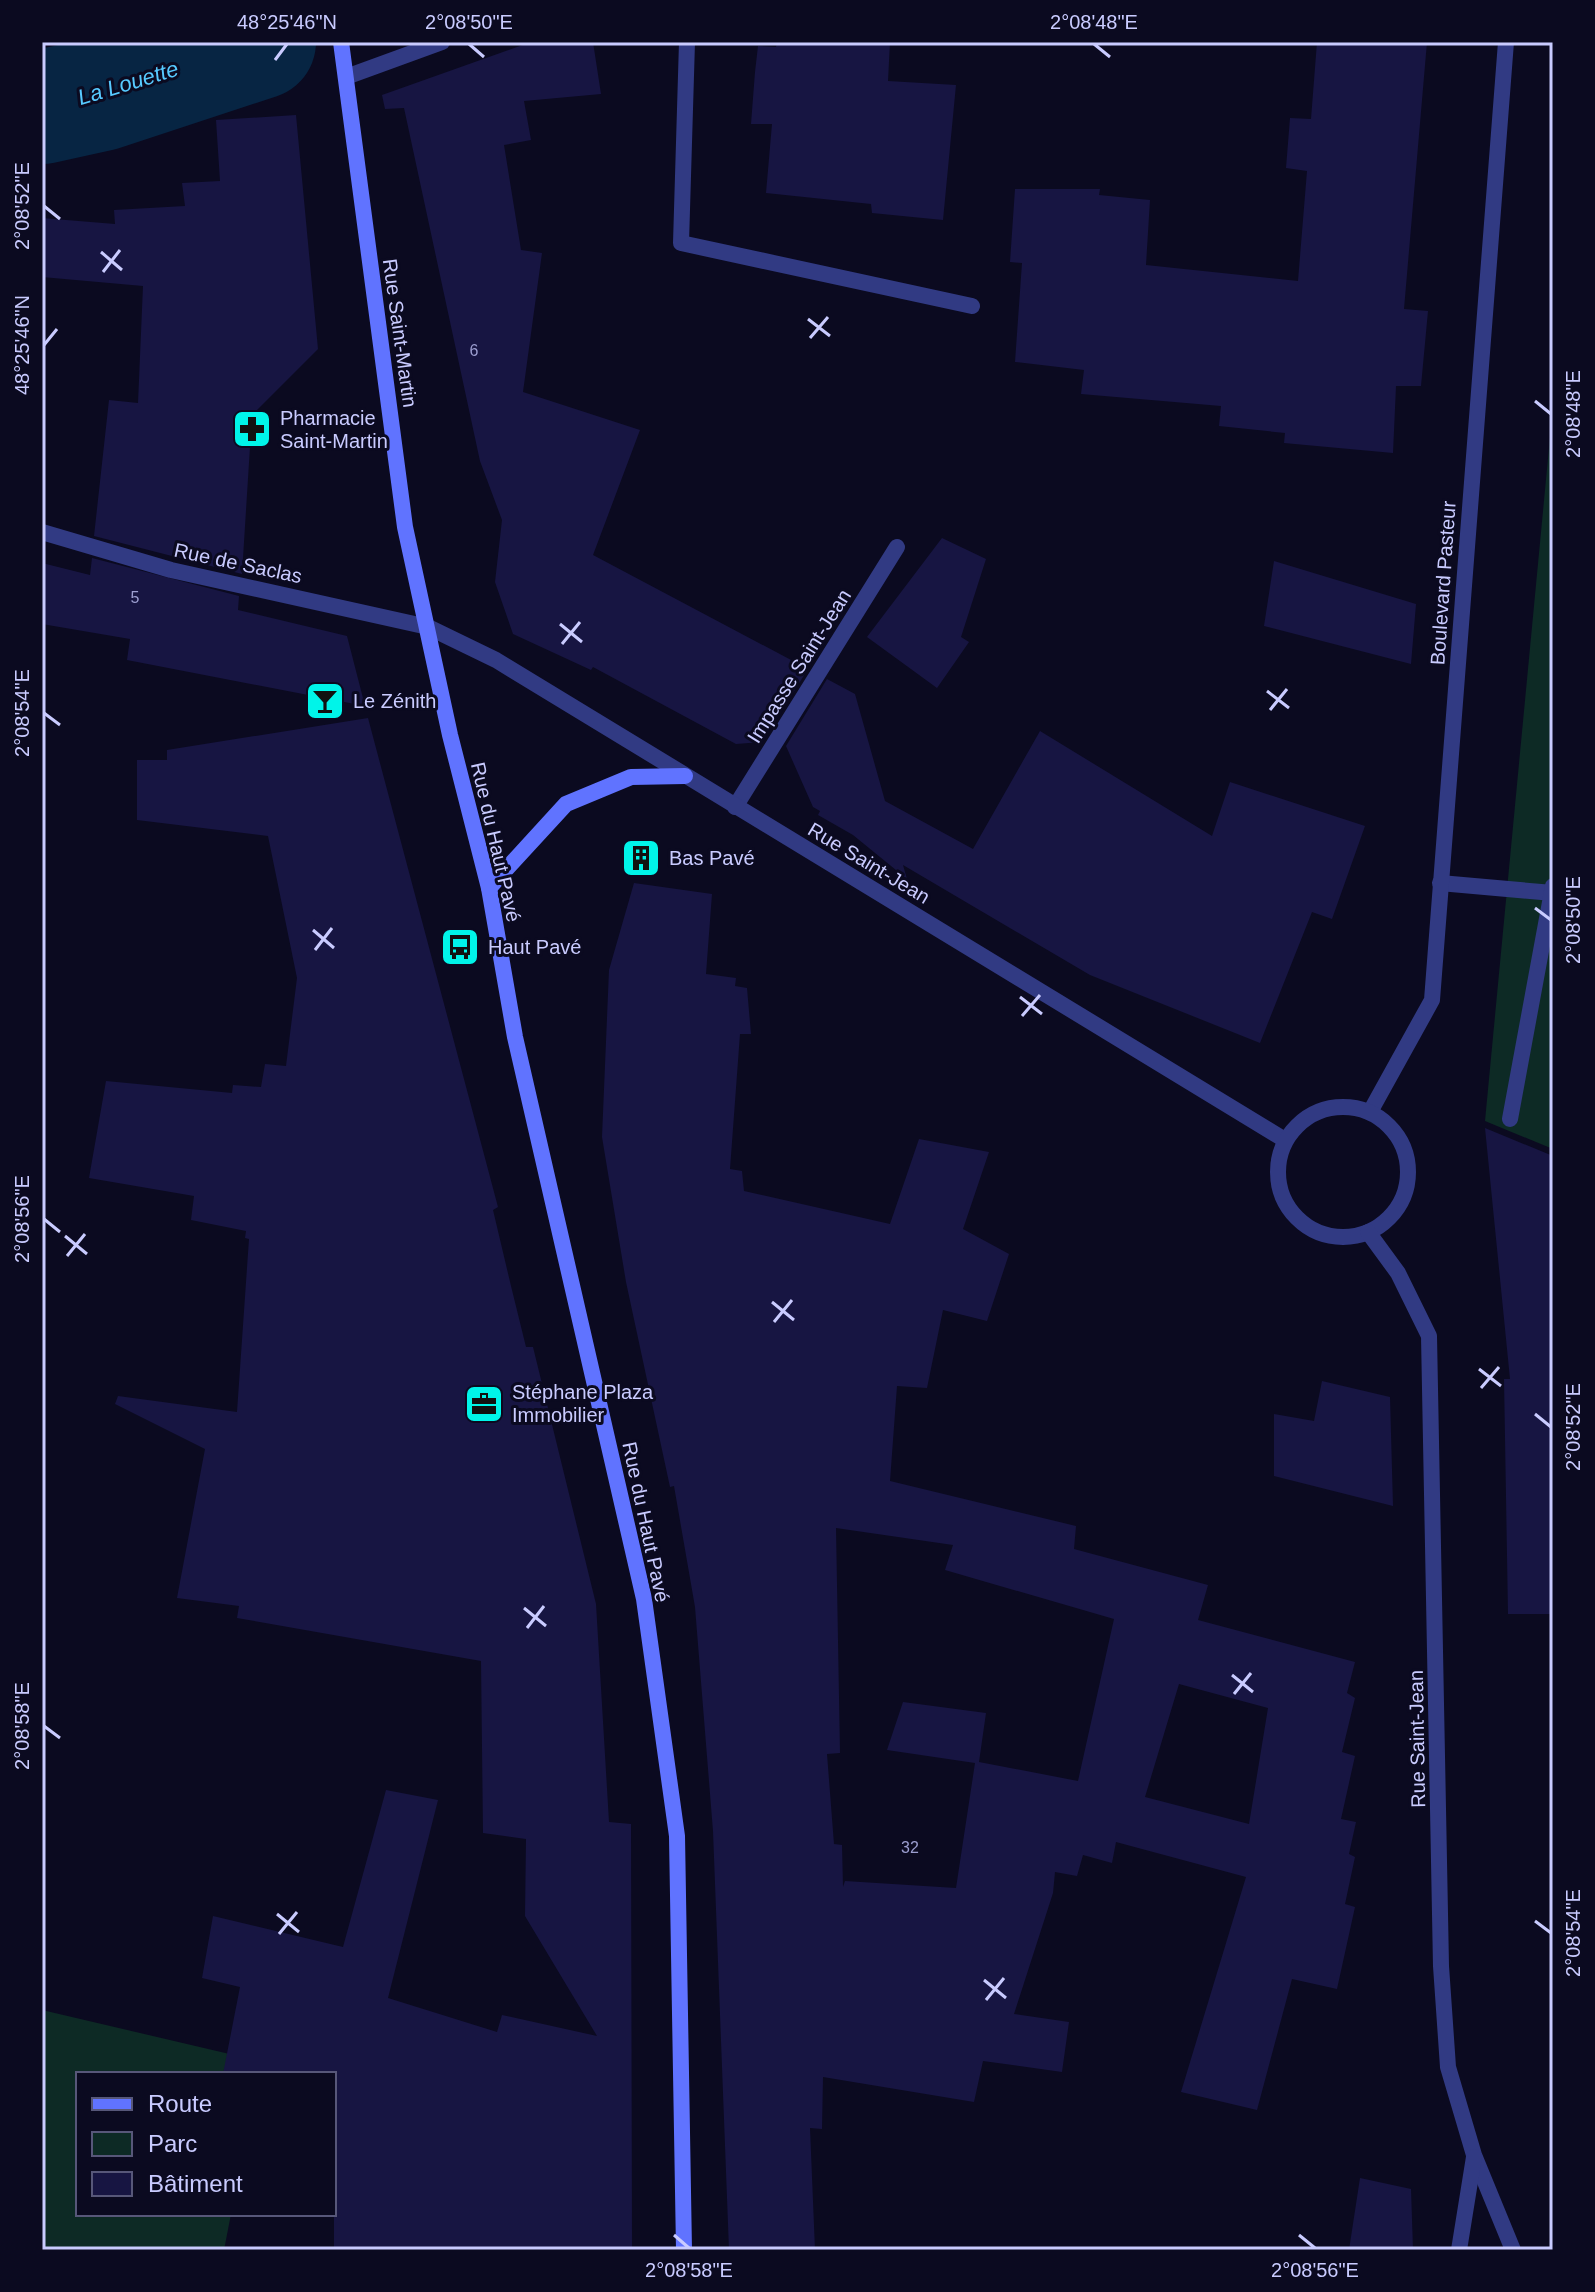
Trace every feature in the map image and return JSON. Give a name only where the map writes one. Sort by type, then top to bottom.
[{"type":"main road","name":"Rue Saint-Martin","points":[[341,42],[405,527],[428,627]]},
{"type":"main road","name":"Rue du Haut Pavé","points":[[428,627],[450,735],[489,888],[515,1037],[644,1599],[677,1836],[684,2250]]},
{"type":"main road","points":[[489,888],[566,804],[631,777],[685,776]]},
{"type":"street","points":[[345,70],[442,42]]},
{"type":"street","points":[[687,42],[681,243],[972,306]]},
{"type":"street","name":"Boulevard Pasteur","points":[[1370,1112],[1432,1000],[1506,42]]},
{"type":"street","name":"Rue de Saclas","points":[[42,532],[171,570],[428,627]]},
{"type":"street","name":"Impasse Saint-Jean","points":[[735,807],[897,547]]},
{"type":"street","name":"Rue Saint-Jean","points":[[428,627],[496,660],[1285,1140]]},
{"type":"street","points":[[1440,883],[1553,893]]},
{"type":"street","points":[[1510,1119],[1553,886]]},
{"type":"street","points":[[1344,1106],[1370,1112],[1392,1127],[1405,1151],[1409,1178],[1401,1203],[1383,1224],[1368,1232],[1337,1238],[1314,1231],[1294,1217],[1281,1196],[1277,1172],[1285,1140],[1296,1125],[1318,1111],[1344,1106]]},
{"type":"street","name":"Rue Saint-Jean","points":[[1368,1232],[1398,1273],[1429,1336],[1441,1966],[1448,2067],[1474,2155],[1513,2250]]},
{"type":"street","points":[[1459,2250],[1474,2155]]},
{"type":"green space","points":[[1553,406],[1553,1149],[1485,1121]]},
{"type":"green space","points":[[42,2010],[238,2056],[240,2072],[76,2072],[76,2216],[231,2216],[224,2250],[42,2250]]},
{"type":"building","points":[[531,42],[593,42],[601,94],[524,101],[531,140],[504,145],[521,250],[542,253],[523,392],[640,430],[593,555],[808,669],[762,742],[736,744],[593,667],[591,670],[513,634],[495,582],[502,520],[480,461],[404,108],[385,109],[382,95]]},
{"type":"building","points":[[777,42],[890,42],[888,81],[956,85],[943,220],[872,213],[871,204],[766,193],[772,124],[751,124],[758,46],[776,47]]},
{"type":"building","points":[[1317,42],[1427,42],[1404,309],[1428,311],[1421,386],[1396,386],[1393,453],[1284,443],[1285,433],[1219,426],[1221,406],[1081,394],[1084,370],[1015,362],[1022,263],[1010,262],[1015,189],[1100,189],[1099,195],[1150,200],[1146,265],[1298,281],[1307,171],[1286,168],[1290,118],[1311,119]]},
{"type":"building","points":[[296,115],[318,349],[252,415],[242,574],[94,536],[109,400],[138,403],[143,286],[42,277],[42,218],[115,224],[114,210],[185,206],[182,183],[220,181],[216,120]]},
{"type":"building","points":[[942,538],[986,559],[961,637],[969,642],[937,688],[867,637]]},
{"type":"building","points":[[92,558],[239,596],[238,610],[347,636],[365,706],[127,660],[130,639],[42,624],[42,563],[90,575]]},
{"type":"building","points":[[1274,561],[1416,604],[1411,664],[1264,626]]},
{"type":"building","points":[[827,679],[855,694],[885,801],[973,849],[1040,731],[1212,836],[1230,782],[1365,826],[1332,919],[1312,912],[1260,1043],[1090,975],[903,865],[907,879],[853,835],[818,815],[820,811],[813,807],[786,746]]},
{"type":"building","points":[[368,718],[498,1207],[493,1210],[526,1347],[533,1347],[596,1604],[609,1822],[631,1824],[632,2250],[334,2250],[336,2072],[223,2072],[240,1987],[202,1978],[213,1916],[343,1947],[386,1790],[438,1800],[388,1998],[497,2032],[502,2015],[597,2036],[525,1916],[526,1839],[483,1833],[481,1661],[237,1618],[239,1606],[177,1598],[205,1449],[115,1404],[118,1396],[237,1412],[249,1239],[245,1238],[246,1231],[191,1220],[194,1196],[89,1178],[106,1081],[232,1093],[233,1085],[261,1087],[265,1064],[286,1066],[297,978],[268,836],[137,820],[137,760],[167,760],[167,750]]},
{"type":"building","points":[[634,883],[712,894],[706,974],[736,978],[735,986],[747,988],[751,1034],[740,1034],[730,1169],[742,1171],[744,1191],[890,1224],[919,1139],[989,1152],[963,1229],[1009,1254],[987,1321],[943,1310],[927,1388],[897,1386],[890,1481],[1076,1526],[1074,1549],[1208,1585],[1198,1620],[1355,1662],[1347,1693],[1355,1698],[1342,1752],[1355,1756],[1341,1819],[1356,1822],[1349,1854],[1355,1857],[1345,1904],[1355,1907],[1337,1989],[1292,1979],[1257,2110],[1181,2092],[1246,1877],[1116,1842],[1112,1863],[1083,1855],[1077,1876],[1055,1872],[1053,1893],[1014,2014],[1069,2022],[1062,2072],[983,2061],[974,2102],[823,2077],[822,2129],[810,2128],[815,2250],[729,2250],[713,1831],[695,1607],[674,1486],[670,1487],[626,1282],[602,1137],[609,970]],"holes":[[[836,1528],[953,1545],[945,1570],[1114,1619],[1078,1781],[979,1762],[986,1713],[903,1702],[887,1750],[975,1763],[956,1888],[845,1881],[843,1887],[842,1845],[834,1844],[827,1754],[840,1753]],[[1179,1684],[1268,1708],[1249,1824],[1145,1797]]]},
{"type":"building","points":[[1485,1128],[1553,1156],[1553,1614],[1508,1614],[1504,1379],[1510,1379]]},
{"type":"building","points":[[1322,1381],[1390,1397],[1393,1506],[1274,1476],[1274,1414],[1314,1421]]},
{"type":"building","points":[[1360,2178],[1411,2189],[1413,2250],[1349,2250]]},
{"type":"waterway","name":"La Louette","points":[[42,107],[101,94],[259,42]]},
{"type":"place","name":"Pharmacie Saint-Martin","points":[[252,429]]},
{"type":"place","name":"Le Zénith","points":[[325,701]]},
{"type":"place","name":"Bas Pavé","points":[[641,858]]},
{"type":"place","name":"Haut Pavé","points":[[460,947]]},
{"type":"place","name":"Stéphane Plaza Immobilier","points":[[484,1404]]}]
